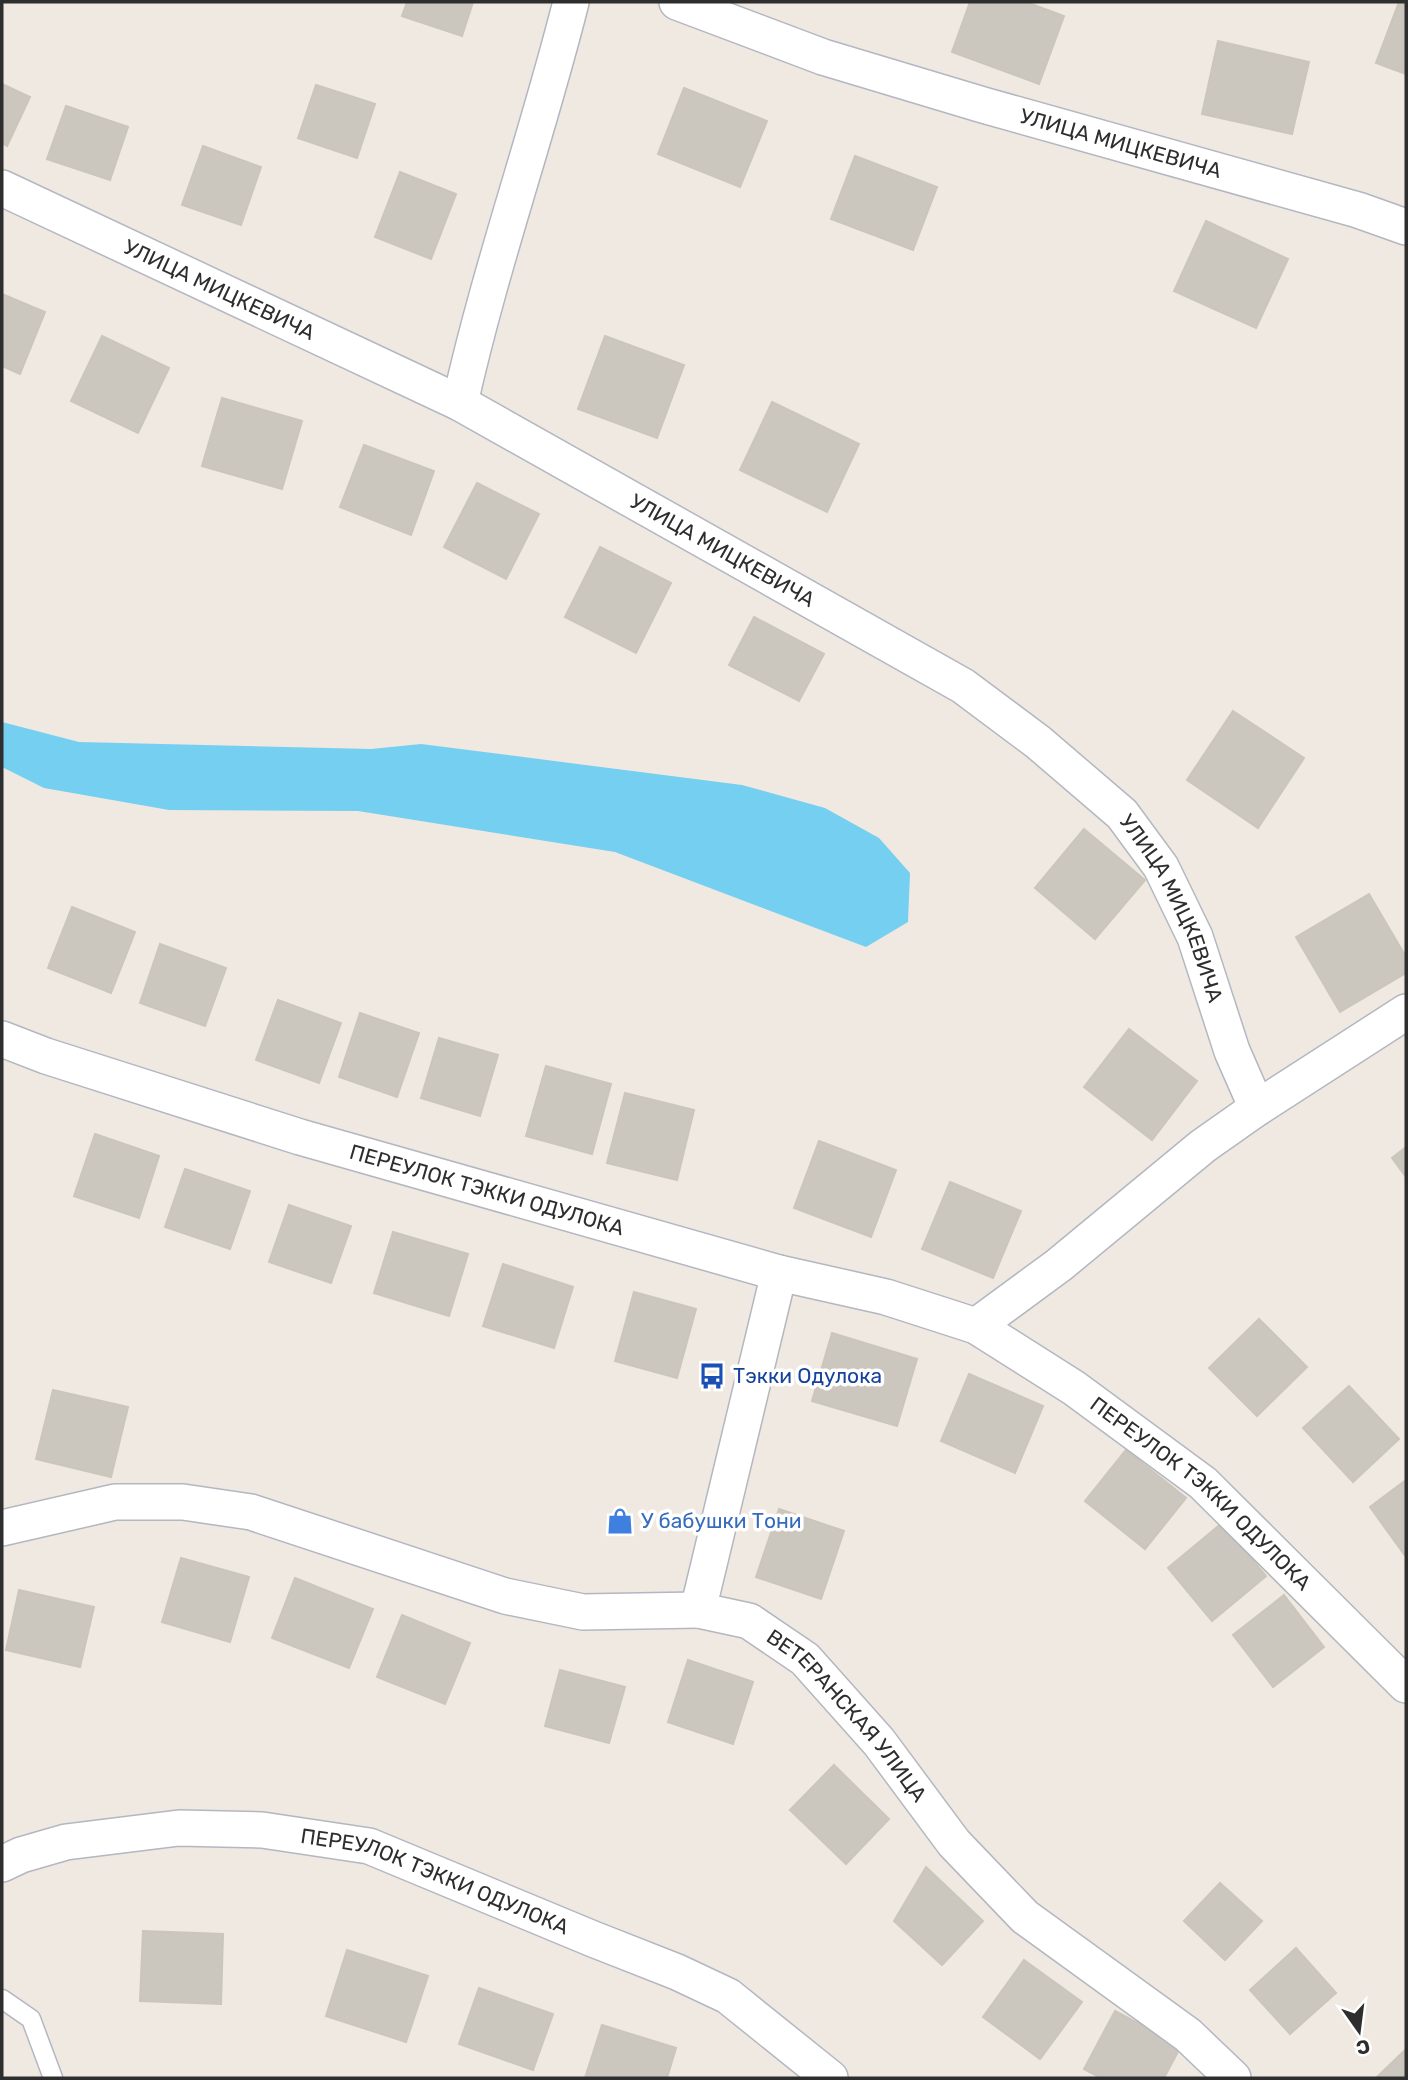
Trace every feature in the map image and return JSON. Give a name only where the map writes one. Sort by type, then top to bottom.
[{"type":"street","points":[[460,403],[475,338],[571,2]]},
{"type":"street","name":"УЛИЦА МИЦКЕВИЧА","points":[[677,2],[823,57],[983,105],[1358,210],[1406,227]]},
{"type":"street","name":"УЛИЦА МИЦКЕВИЧА","points":[[2,188],[460,403],[963,686],[1038,741],[1122,814],[1161,867],[1195,937],[1232,1051],[1257,1108]]},
{"type":"street","points":[[976,1326],[1059,1265],[1203,1146],[1257,1108],[1319,1070],[1399,1026]]},
{"type":"street","name":"ПЕРЕУЛОК ТЭККИ ОДУЛОКА","points":[[2,1039],[46,1056],[300,1138],[779,1273],[886,1297],[976,1326],[1074,1388],[1203,1483],[1406,1685]]},
{"type":"street","points":[[2,1528],[115,1502],[183,1502],[251,1512],[505,1596],[583,1612],[698,1610],[779,1273]]},
{"type":"street","name":"ВЕТЕРАНСКАЯ УЛИЦА","points":[[698,1610],[749,1622],[805,1659],[879,1742],[954,1843],[1025,1917],[1188,2035],[1233,2078]]},
{"type":"street","name":"ПЕРЕУЛОК ТЭККИ ОДУЛОКА","points":[[2,1864],[21,1855],[66,1842],[179,1828],[262,1830],[369,1846],[593,1940],[677,1972],[728,1996],[830,2078]]},
{"type":"lane","points":[[2,1999],[31,2019],[52,2078]]},
{"type":"water","points":[[2,722],[79,742],[371,749],[421,744],[742,785],[825,808],[879,838],[910,873],[908,922],[866,947],[615,852],[358,811],[169,810],[44,788],[2,767]]},
{"type":"building","points":[[407,2],[473,2],[462,36],[402,16]]},
{"type":"building","points":[[970,2],[1026,2],[1064,16],[1039,84],[952,52]]},
{"type":"building","points":[[1399,2],[1406,2],[1406,74],[1376,63]]},
{"type":"building","points":[[1218,41],[1309,62],[1292,134],[1202,114]]},
{"type":"building","points":[[2,84],[30,97],[7,146],[2,143]]},
{"type":"building","points":[[316,85],[375,104],[357,158],[298,138]]},
{"type":"building","points":[[684,88],[767,121],[740,187],[658,154]]},
{"type":"building","points":[[66,106],[128,127],[110,180],[47,159]]},
{"type":"building","points":[[203,146],[261,167],[241,225],[182,205]]},
{"type":"building","points":[[855,156],[937,187],[913,250],[831,219]]},
{"type":"building","points":[[400,172],[456,194],[431,259],[375,237]]},
{"type":"building","points":[[1206,221],[1288,259],[1256,328],[1174,291]]},
{"type":"building","points":[[2,294],[45,312],[20,374],[2,366]]},
{"type":"building","points":[[102,336],[169,368],[138,433],[71,401]]},
{"type":"building","points":[[605,336],[684,365],[657,438],[578,409]]},
{"type":"building","points":[[222,398],[302,421],[282,489],[202,466]]},
{"type":"building","points":[[772,402],[859,444],[827,512],[740,470]]},
{"type":"building","points":[[364,445],[434,471],[411,535],[340,507]]},
{"type":"building","points":[[477,483],[539,514],[506,579],[444,547]]},
{"type":"building","points":[[600,547],[671,583],[636,653],[565,617]]},
{"type":"building","points":[[754,617],[824,654],[799,701],[729,665]]},
{"type":"building","points":[[1233,711],[1304,758],[1258,828],[1187,780]]},
{"type":"building","points":[[1084,829],[1145,880],[1095,939],[1035,888]]},
{"type":"building","points":[[1369,894],[1406,957],[1406,973],[1340,1012],[1296,937]]},
{"type":"building","points":[[72,907],[135,932],[111,993],[48,968]]},
{"type":"building","points":[[160,944],[226,968],[205,1026],[140,1003]]},
{"type":"building","points":[[278,1000],[341,1023],[319,1083],[256,1060]]},
{"type":"building","points":[[360,1013],[419,1033],[397,1097],[339,1077]]},
{"type":"building","points":[[1129,1029],[1197,1081],[1152,1140],[1084,1087]]},
{"type":"building","points":[[439,1038],[498,1055],[480,1116],[421,1098]]},
{"type":"building","points":[[546,1066],[611,1084],[592,1154],[526,1136]]},
{"type":"building","points":[[625,1093],[694,1110],[677,1180],[607,1163]]},
{"type":"building","points":[[95,1134],[159,1156],[139,1218],[74,1196]]},
{"type":"building","points":[[819,1141],[896,1170],[871,1237],[794,1208]]},
{"type":"building","points":[[1406,1147],[1406,1177],[1392,1158]]},
{"type":"building","points":[[185,1169],[250,1191],[230,1249],[165,1227]]},
{"type":"building","points":[[950,1182],[1021,1211],[993,1278],[922,1249]]},
{"type":"building","points":[[289,1205],[351,1226],[331,1283],[269,1262]]},
{"type":"building","points":[[393,1232],[468,1254],[449,1316],[374,1293]]},
{"type":"building","points":[[503,1264],[573,1287],[554,1348],[483,1326]]},
{"type":"building","points":[[634,1292],[696,1309],[677,1378],[615,1361]]},
{"type":"building","points":[[1259,1319],[1307,1367],[1257,1416],[1209,1368]]},
{"type":"building","points":[[832,1333],[917,1359],[897,1426],[812,1401]]},
{"type":"building","points":[[969,1374],[1043,1406],[1015,1473],[941,1441]]},
{"type":"building","points":[[1349,1386],[1399,1439],[1353,1482],[1303,1428]]},
{"type":"building","points":[[53,1390],[128,1407],[111,1477],[36,1459]]},
{"type":"building","points":[[1126,1450],[1186,1498],[1145,1549],[1085,1501]]},
{"type":"building","points":[[1406,1480],[1406,1557],[1370,1507]]},
{"type":"building","points":[[779,1509],[844,1531],[821,1599],[756,1577]]},
{"type":"building","points":[[1222,1523],[1266,1576],[1212,1621],[1168,1568]]},
{"type":"building","points":[[181,1558],[249,1577],[230,1642],[162,1622]]},
{"type":"building","points":[[295,1578],[373,1609],[349,1668],[272,1638]]},
{"type":"building","points":[[19,1590],[94,1607],[80,1667],[6,1650]]},
{"type":"building","points":[[1284,1595],[1324,1647],[1273,1687],[1233,1635]]},
{"type":"building","points":[[402,1615],[470,1643],[445,1704],[377,1677]]},
{"type":"building","points":[[688,1660],[753,1682],[733,1744],[668,1722]]},
{"type":"building","points":[[560,1670],[625,1687],[609,1743],[545,1726]]},
{"type":"building","points":[[834,1765],[889,1819],[846,1864],[790,1810]]},
{"type":"building","points":[[926,1867],[983,1921],[942,1965],[894,1921]]},
{"type":"building","points":[[1220,1883],[1262,1921],[1225,1960],[1184,1921]]},
{"type":"building","points":[[143,1931],[223,1934],[221,2004],[140,2001]]},
{"type":"building","points":[[1296,1948],[1336,1993],[1290,2034],[1250,1990]]},
{"type":"building","points":[[347,1950],[428,1976],[406,2042],[326,2016]]},
{"type":"building","points":[[1024,1960],[1082,2002],[1040,2059],[983,2017]]},
{"type":"building","points":[[479,1988],[553,2014],[533,2070],[459,2044]]},
{"type":"building","points":[[1115,2011],[1181,2046],[1164,2078],[1101,2078],[1084,2069]]},
{"type":"building","points":[[602,2025],[676,2048],[667,2078],[585,2078]]},
{"type":"building","points":[[1406,2049],[1406,2078],[1376,2078]]},
{"type":"place","name":"Тэкки Одулока","points":[[712,1376]]},
{"type":"place","name":"У бабушки Тони","points":[[620,1521]]}]
